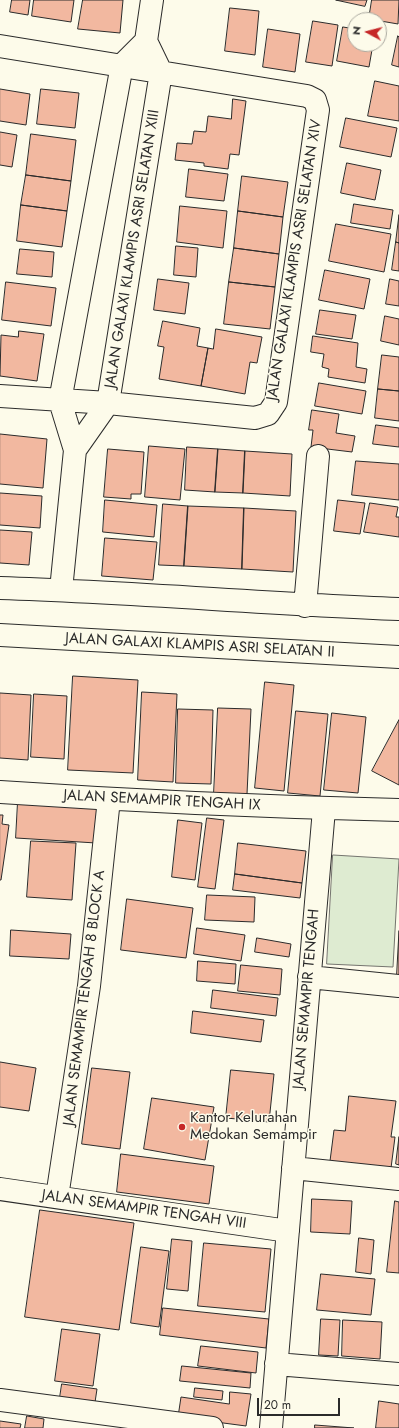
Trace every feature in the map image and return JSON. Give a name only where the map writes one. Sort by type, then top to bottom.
[{"type":"street","points":[[152,0],[146,41],[161,72]]},
{"type":"street","points":[[122,65],[146,41]]},
{"type":"street","points":[[0,46],[161,72]]},
{"type":"street","name":"JALAN GALAXI KLAMPIS ASRI SELATAN XIII","points":[[62,590],[75,450],[60,401],[122,65]]},
{"type":"street","name":"JALAN GALAXI KLAMPIS ASRI SELATAN XIII","points":[[75,450],[108,403],[161,72]]},
{"type":"street","name":"JALAN GALAXI KLAMPIS ASRI SELATAN XIV","points":[[0,396],[108,403],[255,418],[268,414],[276,402],[318,110],[315,100],[308,96],[161,72]]},
{"type":"street","points":[[305,606],[318,456]]},
{"type":"street","points":[[0,588],[62,590],[305,606],[399,609]]},
{"type":"street","name":"JALAN GALAXI KLAMPIS ASRI SELATAN II","points":[[0,635],[399,658]]},
{"type":"street","name":"JALAN SEMAMPIR TENGAH IX","points":[[0,792],[109,799],[324,809],[399,810]]},
{"type":"street","name":"JALAN SEMAMPIR TENGAH 8 BLOCK A","points":[[57,1197],[89,986],[109,799]]},
{"type":"street","name":"JALAN SEMAMPIR TENGAH","points":[[271,1428],[324,809]]},
{"type":"street","points":[[309,977],[399,986]]},
{"type":"street","points":[[293,1168],[399,1179]]},
{"type":"street","name":"JALAN SEMAMPIR TENGAH VIII","points":[[0,1189],[288,1231]]},
{"type":"street","points":[[276,1364],[399,1374]]},
{"type":"street","points":[[0,1400],[212,1428]]},
{"type":"green space","points":[[333,855],[399,859],[393,967],[327,964]]},
{"type":"building","points":[[12,0],[30,0],[28,15],[10,12]]},
{"type":"building","points":[[34,0],[74,0],[71,22],[32,16]]},
{"type":"building","points":[[83,0],[123,0],[120,33],[78,29]]},
{"type":"building","points":[[336,0],[367,0],[365,6]]},
{"type":"building","points":[[372,0],[399,0],[398,24],[387,22],[387,12],[370,12]]},
{"type":"building","points":[[230,8],[259,11],[255,55],[225,51]]},
{"type":"building","points":[[313,21],[338,25],[332,66],[306,62]]},
{"type":"building","points":[[343,27],[347,28],[347,52],[372,52],[369,67],[337,61]]},
{"type":"building","points":[[268,29],[300,34],[295,72],[263,67]]},
{"type":"building","points":[[398,36],[399,37],[399,67],[392,65]]},
{"type":"building","points":[[375,81],[399,86],[399,121],[368,116]]},
{"type":"building","points":[[0,89],[30,94],[26,125],[0,121]]},
{"type":"building","points":[[41,89],[79,93],[75,128],[37,124]]},
{"type":"building","points":[[233,99],[246,101],[239,155],[230,154],[228,169],[204,166],[204,163],[175,160],[177,143],[192,144],[194,131],[206,132],[208,116],[231,119]]},
{"type":"building","points":[[346,118],[397,128],[391,157],[340,147]]},
{"type":"building","points":[[0,132],[17,135],[12,167],[0,165]]},
{"type":"building","points":[[31,134],[76,140],[71,181],[26,175]]},
{"type":"building","points":[[347,163],[381,170],[375,200],[341,193]]},
{"type":"building","points":[[189,169],[228,174],[224,201],[186,197]]},
{"type":"building","points":[[26,175],[71,181],[67,211],[21,205]]},
{"type":"building","points":[[242,176],[288,182],[283,217],[238,211]]},
{"type":"building","points":[[354,204],[393,210],[390,229],[351,223]]},
{"type":"building","points":[[21,205],[67,211],[62,247],[17,241]]},
{"type":"building","points":[[180,206],[227,211],[223,248],[177,242]]},
{"type":"building","points":[[238,211],[283,217],[279,254],[234,248]]},
{"type":"building","points":[[399,215],[399,243],[396,242]]},
{"type":"building","points":[[336,224],[391,234],[384,272],[329,261]]},
{"type":"building","points":[[396,242],[399,243],[399,271],[392,270]]},
{"type":"building","points":[[176,246],[198,248],[196,277],[174,275]]},
{"type":"building","points":[[234,248],[279,254],[275,287],[229,282]]},
{"type":"building","points":[[20,249],[54,252],[52,277],[17,274]]},
{"type":"building","points":[[325,270],[370,279],[364,309],[319,300]]},
{"type":"building","points":[[158,279],[189,283],[185,314],[154,310]]},
{"type":"building","points":[[390,279],[399,281],[399,306],[386,304]]},
{"type":"building","points":[[6,282],[56,288],[51,326],[2,320]]},
{"type":"building","points":[[229,282],[275,287],[270,329],[224,324]]},
{"type":"building","points":[[320,310],[356,315],[352,339],[316,334]]},
{"type":"building","points":[[385,316],[399,319],[399,345],[381,341]]},
{"type":"building","points":[[163,321],[200,328],[197,346],[208,348],[201,386],[159,379],[164,347],[158,346]]},
{"type":"building","points":[[216,329],[262,337],[257,363],[250,362],[245,394],[201,386],[208,348],[213,349]]},
{"type":"building","points":[[19,331],[44,334],[37,381],[0,376],[1,335],[18,337]]},
{"type":"building","points":[[313,336],[358,343],[356,367],[367,369],[365,383],[328,377],[329,369],[322,367],[324,354],[311,352]]},
{"type":"building","points":[[382,355],[399,357],[399,391],[378,389]]},
{"type":"building","points":[[319,383],[366,391],[362,414],[315,406]]},
{"type":"building","points":[[378,389],[399,391],[399,421],[375,418]]},
{"type":"building","points":[[312,410],[339,414],[336,433],[355,436],[352,452],[311,447],[313,430],[309,430]]},
{"type":"building","points":[[376,425],[399,428],[399,447],[373,444]]},
{"type":"building","points":[[0,434],[47,439],[43,488],[0,484]]},
{"type":"building","points":[[149,446],[185,449],[180,500],[145,497]]},
{"type":"building","points":[[187,447],[218,449],[215,492],[185,490]]},
{"type":"building","points":[[108,449],[144,452],[141,494],[131,494],[131,499],[104,497]]},
{"type":"building","points":[[218,449],[245,451],[243,493],[215,492]]},
{"type":"building","points":[[245,451],[292,454],[290,496],[243,493]]},
{"type":"building","points":[[356,461],[399,464],[399,500],[352,495]]},
{"type":"building","points":[[0,493],[42,496],[40,528],[0,525]]},
{"type":"building","points":[[105,500],[157,505],[154,537],[103,532]]},
{"type":"building","points":[[338,500],[365,503],[360,534],[334,531]]},
{"type":"building","points":[[370,503],[398,507],[396,517],[399,517],[399,537],[364,532]]},
{"type":"building","points":[[163,504],[188,506],[184,566],[159,565]]},
{"type":"building","points":[[188,506],[244,508],[242,569],[184,566]]},
{"type":"building","points":[[244,508],[296,511],[293,572],[242,569]]},
{"type":"building","points":[[0,530],[32,532],[29,565],[0,563]]},
{"type":"building","points":[[105,538],[157,542],[153,580],[102,576]]},
{"type":"building","points":[[73,676],[138,680],[133,773],[68,770]]},
{"type":"building","points":[[265,682],[294,685],[284,791],[255,788]]},
{"type":"building","points":[[142,692],[177,694],[173,782],[138,780]]},
{"type":"building","points":[[0,693],[31,695],[28,760],[0,758]]},
{"type":"building","points":[[34,694],[67,696],[64,759],[31,757]]},
{"type":"building","points":[[218,708],[251,709],[247,794],[214,793]]},
{"type":"building","points":[[178,709],[213,710],[211,784],[176,783]]},
{"type":"building","points":[[296,711],[328,714],[320,796],[288,793]]},
{"type":"building","points":[[332,713],[366,717],[358,793],[324,790]]},
{"type":"building","points":[[399,720],[399,785],[372,771]]},
{"type":"building","points":[[18,801],[98,806],[96,843],[16,838]]},
{"type":"building","points":[[0,815],[3,815],[2,824],[9,825],[1,880],[0,880]]},
{"type":"building","points":[[207,818],[224,820],[215,889],[198,887]]},
{"type":"building","points":[[178,820],[202,823],[195,880],[172,877]]},
{"type":"building","points":[[31,841],[76,843],[72,900],[27,897]]},
{"type":"building","points":[[238,843],[306,851],[302,883],[235,874]]},
{"type":"building","points":[[235,874],[302,883],[300,898],[233,890]]},
{"type":"building","points":[[207,895],[255,897],[254,922],[205,920]]},
{"type":"building","points":[[127,899],[193,908],[186,958],[121,950]]},
{"type":"building","points":[[197,928],[245,935],[241,961],[194,954]]},
{"type":"building","points":[[11,930],[71,934],[69,959],[10,956]]},
{"type":"building","points":[[399,931],[399,975],[397,975]]},
{"type":"building","points":[[257,938],[291,944],[289,957],[255,952]]},
{"type":"building","points":[[198,961],[236,964],[235,984],[197,981]]},
{"type":"building","points":[[241,965],[282,969],[280,995],[238,991]]},
{"type":"building","points":[[213,990],[278,998],[276,1016],[211,1008]]},
{"type":"building","points":[[193,1011],[264,1020],[261,1042],[191,1033]]},
{"type":"building","points":[[0,1062],[36,1068],[29,1111],[0,1107]]},
{"type":"building","points":[[92,1068],[130,1072],[120,1149],[82,1144]]},
{"type":"building","points":[[231,1070],[274,1074],[269,1122],[226,1118]]},
{"type":"building","points":[[349,1096],[396,1101],[391,1137],[395,1137],[391,1168],[330,1161],[334,1130],[345,1131]]},
{"type":"building","points":[[152,1098],[214,1107],[205,1160],[144,1149]]},
{"type":"building","points":[[399,1137],[399,1165],[396,1164]]},
{"type":"building","points":[[121,1154],[214,1166],[209,1204],[117,1192]]},
{"type":"building","points":[[312,1199],[352,1201],[350,1234],[311,1232]]},
{"type":"building","points":[[395,1201],[399,1202],[399,1273],[387,1272]]},
{"type":"building","points":[[40,1210],[134,1223],[119,1330],[25,1317]]},
{"type":"building","points":[[359,1238],[374,1240],[371,1274],[356,1272]]},
{"type":"building","points":[[172,1239],[192,1241],[188,1291],[167,1289]]},
{"type":"building","points":[[204,1243],[271,1249],[265,1312],[198,1306]]},
{"type":"building","points":[[141,1247],[169,1251],[159,1327],[131,1323]]},
{"type":"building","points":[[321,1274],[375,1279],[371,1315],[317,1310]]},
{"type":"building","points":[[163,1308],[269,1319],[266,1348],[160,1335]]},
{"type":"building","points":[[321,1319],[340,1320],[338,1356],[319,1355]]},
{"type":"building","points":[[343,1320],[382,1322],[380,1359],[342,1356]]},
{"type":"building","points":[[62,1329],[100,1334],[93,1386],[55,1381]]},
{"type":"building","points":[[201,1346],[258,1352],[256,1373],[198,1366]]},
{"type":"building","points":[[182,1366],[251,1373],[250,1388],[180,1381]]},
{"type":"building","points":[[62,1384],[97,1389],[94,1409],[59,1404]]},
{"type":"building","points":[[195,1388],[223,1391],[222,1400],[194,1397]]},
{"type":"building","points":[[230,1392],[251,1394],[246,1426],[178,1417],[181,1397],[229,1404]]},
{"type":"building","points":[[379,1401],[399,1404],[399,1428],[376,1428]]},
{"type":"building","points":[[27,1416],[44,1419],[43,1428],[25,1428]]},
{"type":"building","points":[[0,1421],[21,1424],[20,1428],[0,1428]]},
{"type":"building","points":[[315,1425],[354,1428],[315,1428]]},
{"type":"place","name":"Kantor Kelurahan Medokan Semampir","points":[[182,1127]]}]
